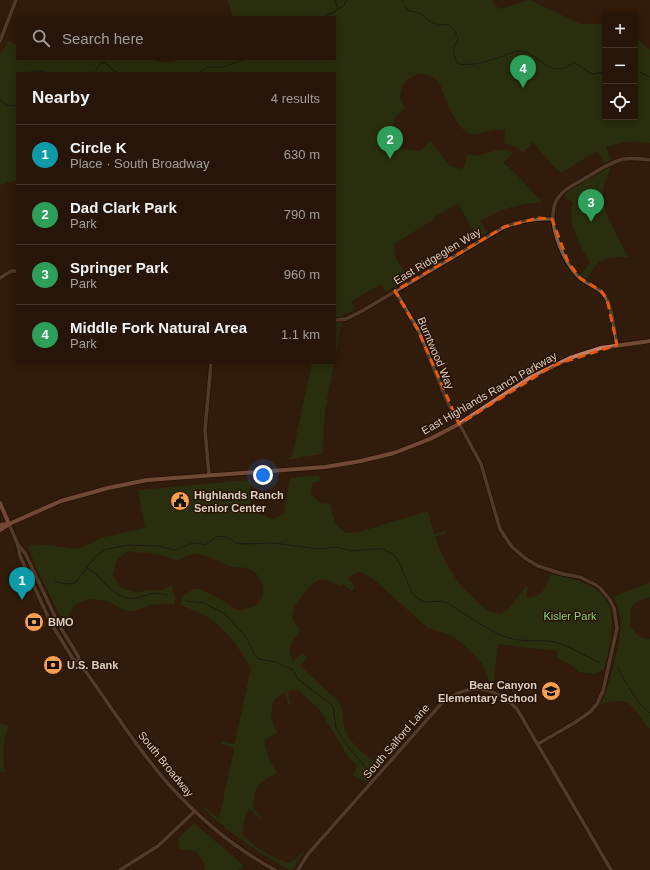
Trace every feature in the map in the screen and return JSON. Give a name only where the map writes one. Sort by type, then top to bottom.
[{"type":"main road","name":"East Highlands Ranch Parkway","points":[[9,524],[61,501],[108,488],[147,480],[325,467],[361,461],[394,453],[430,439],[459,424],[531,377],[548,368],[586,352],[617,345],[650,341]]},
{"type":"main road","name":"South Broadway","points":[[0,503],[9,524]]},
{"type":"main road","points":[[0,525],[9,524]]},
{"type":"main road","points":[[0,530],[9,524]]},
{"type":"street","points":[[0,41],[16,0]]},
{"type":"street","points":[[617,345],[607,299],[601,291],[580,278],[568,262],[558,240],[552,218],[554,206],[558,198],[568,188],[621,159],[634,158],[650,160]]},
{"type":"street","name":"East Ridgeglen Way","points":[[336,320],[346,319],[504,227],[538,218],[552,218]]},
{"type":"street","points":[[0,278],[16,270]]},
{"type":"street","name":"Burntwood Way","points":[[395,291],[418,330],[447,401],[481,464],[500,529],[512,547],[525,558],[538,566],[580,577],[596,585],[610,600],[615,611],[617,628],[603,691],[597,704],[590,712],[574,723],[538,744]]},
{"type":"street","points":[[209,475],[205,430],[212,364]]},
{"type":"street","name":"South Broadway","points":[[9,524],[18,545],[20,557],[51,623],[73,659],[81,665],[157,770],[194,811],[230,842],[275,870]]},
{"type":"street","name":"South Broadway","points":[[18,545],[25,553],[59,625],[78,656],[81,665]]},
{"type":"street","name":"South Salford Lane","points":[[298,870],[308,854],[441,704],[455,694],[462,691],[475,689],[495,693],[503,697],[517,709],[610,870]]},
{"type":"street","points":[[120,870],[158,846],[194,811]]},
{"type":"highlighted area","points":[[538,218],[552,219],[568,262],[580,278],[601,291],[607,299],[617,345],[554,365],[459,424],[418,330],[395,291],[504,227]]},
{"type":"green space","points":[[229,0],[493,0],[495,6],[501,9],[530,0],[580,24],[602,24],[602,120],[638,120],[638,40],[650,50],[650,143],[628,142],[606,147],[611,160],[604,163],[597,151],[561,173],[553,166],[533,142],[523,152],[514,146],[504,143],[505,130],[495,130],[479,134],[470,134],[466,132],[456,120],[438,81],[428,75],[422,74],[408,79],[404,84],[400,98],[405,108],[395,117],[391,133],[401,148],[420,151],[430,141],[450,166],[460,169],[464,167],[467,155],[484,154],[497,150],[509,151],[513,153],[503,163],[514,172],[543,202],[510,207],[488,216],[480,221],[487,233],[475,239],[471,232],[473,230],[458,203],[394,244],[395,257],[408,278],[386,292],[381,284],[352,301],[351,303],[355,310],[343,315],[336,353],[336,72],[16,72],[16,180],[0,185],[0,54],[8,41],[16,45],[16,60],[152,60],[167,63],[180,60],[336,60],[336,16],[233,16]]},
{"type":"green space","points":[[611,166],[603,190],[603,198],[607,215],[628,257],[613,257],[603,260],[591,272],[587,280],[580,276],[590,263],[579,242],[573,226],[571,211],[573,203],[563,194]]},
{"type":"green space","points":[[312,364],[334,364],[325,410],[322,454],[286,460],[292,456]]},
{"type":"green space","name":"Kisler Park","points":[[317,475],[320,477],[321,481],[312,483],[311,494],[320,503],[330,504],[336,524],[346,533],[359,532],[428,511],[434,534],[445,531],[446,533],[435,537],[443,557],[456,579],[483,607],[491,612],[500,614],[508,610],[526,586],[528,587],[526,598],[537,596],[545,588],[551,574],[583,582],[599,591],[606,600],[612,621],[610,645],[604,669],[593,674],[579,672],[573,666],[557,658],[557,651],[498,644],[493,688],[489,687],[488,677],[482,663],[463,644],[451,635],[428,628],[372,578],[360,572],[355,573],[348,578],[355,587],[352,591],[343,584],[340,586],[327,580],[319,580],[315,582],[301,597],[293,611],[293,620],[301,630],[291,644],[291,656],[293,661],[302,654],[307,658],[300,666],[339,702],[342,708],[344,727],[351,741],[380,767],[366,782],[353,776],[357,765],[348,757],[320,710],[298,690],[288,691],[291,704],[288,705],[285,692],[273,701],[271,717],[277,733],[264,740],[268,757],[277,773],[262,782],[256,789],[254,793],[254,806],[252,807],[262,818],[261,819],[250,809],[245,817],[242,834],[263,852],[289,863],[297,858],[303,851],[304,852],[293,869],[289,870],[224,827],[204,809],[204,806],[219,819],[234,749],[221,744],[222,741],[233,744],[235,742],[251,668],[237,646],[221,627],[204,615],[181,605],[182,595],[195,589],[200,589],[225,602],[234,609],[239,610],[254,607],[263,595],[263,589],[261,581],[254,571],[246,568],[230,566],[207,556],[197,554],[189,555],[178,560],[160,555],[128,551],[116,561],[113,576],[121,588],[138,593],[147,590],[163,590],[171,585],[175,597],[175,604],[150,605],[134,611],[127,611],[109,602],[94,599],[87,600],[80,602],[71,611],[68,618],[68,626],[66,628],[35,565],[28,546],[47,545],[73,549],[80,548],[104,537],[145,528],[138,490],[250,480],[251,511],[273,519],[284,514],[290,478]]},
{"type":"green space","points":[[650,582],[650,597],[639,601],[631,608],[630,621],[631,626],[638,635],[646,639],[650,639],[650,728],[647,727],[638,713],[629,704],[618,701],[601,704],[611,674],[620,637],[621,618],[614,597]]},
{"type":"green space","points":[[0,723],[8,726],[4,749],[5,773],[0,772]]},
{"type":"green space","points":[[194,823],[244,866],[238,870],[204,870],[205,864],[196,851],[178,849],[179,838]]},
{"type":"waterway","points":[[326,16],[336,11],[338,8],[335,0]]},
{"type":"waterway","points":[[338,9],[344,6],[346,0]]},
{"type":"waterway","points":[[405,6],[409,11],[420,13],[431,22],[451,26],[458,39],[454,52],[458,64],[481,63],[518,51],[532,55],[544,64],[558,69],[565,68],[574,62],[592,74],[602,72]]},
{"type":"waterway","points":[[201,72],[209,67],[222,67],[241,60]]},
{"type":"waterway","points":[[96,72],[100,63],[105,63],[116,72]]},
{"type":"waterway","points":[[638,71],[650,77]]},
{"type":"waterway","points":[[32,72],[44,72]]},
{"type":"waterway","points":[[0,100],[8,105],[16,105]]},
{"type":"waterway","points":[[55,582],[67,584],[75,583],[95,557],[104,550],[128,545],[157,546],[175,550],[190,544],[207,544],[216,537],[222,536],[229,538],[236,543],[243,544],[273,543],[319,549],[337,547],[352,551],[383,549],[394,555],[400,564],[411,591],[417,598],[425,602],[442,601],[447,603],[483,626],[511,639],[554,642],[599,662]]},
{"type":"waterway","points":[[87,568],[121,596],[127,598],[137,598],[154,593],[167,595]]},
{"type":"waterway","points":[[186,601],[204,603],[225,614],[246,637],[254,653],[259,659],[276,662],[293,670],[298,679],[333,706],[336,728],[349,748],[369,771]]},
{"type":"waterway","points":[[617,666],[627,685]]},
{"type":"waterway","points":[[629,688],[641,705],[650,713]]},
{"type":"place","name":"Middle Fork Natural Area","points":[[523,88]]},
{"type":"place","name":"Dad Clark Park","points":[[390,159]]},
{"type":"place","name":"Springer Park","points":[[591,222]]},
{"type":"place","name":"Highlands Ranch Senior Center","points":[[180,501]]},
{"type":"place","name":"Circle K","points":[[22,600]]},
{"type":"place","name":"BMO","points":[[34,622]]},
{"type":"place","name":"U.S. Bank","points":[[53,665]]},
{"type":"place","name":"Bear Canyon Elementary School","points":[[551,691]]}]
